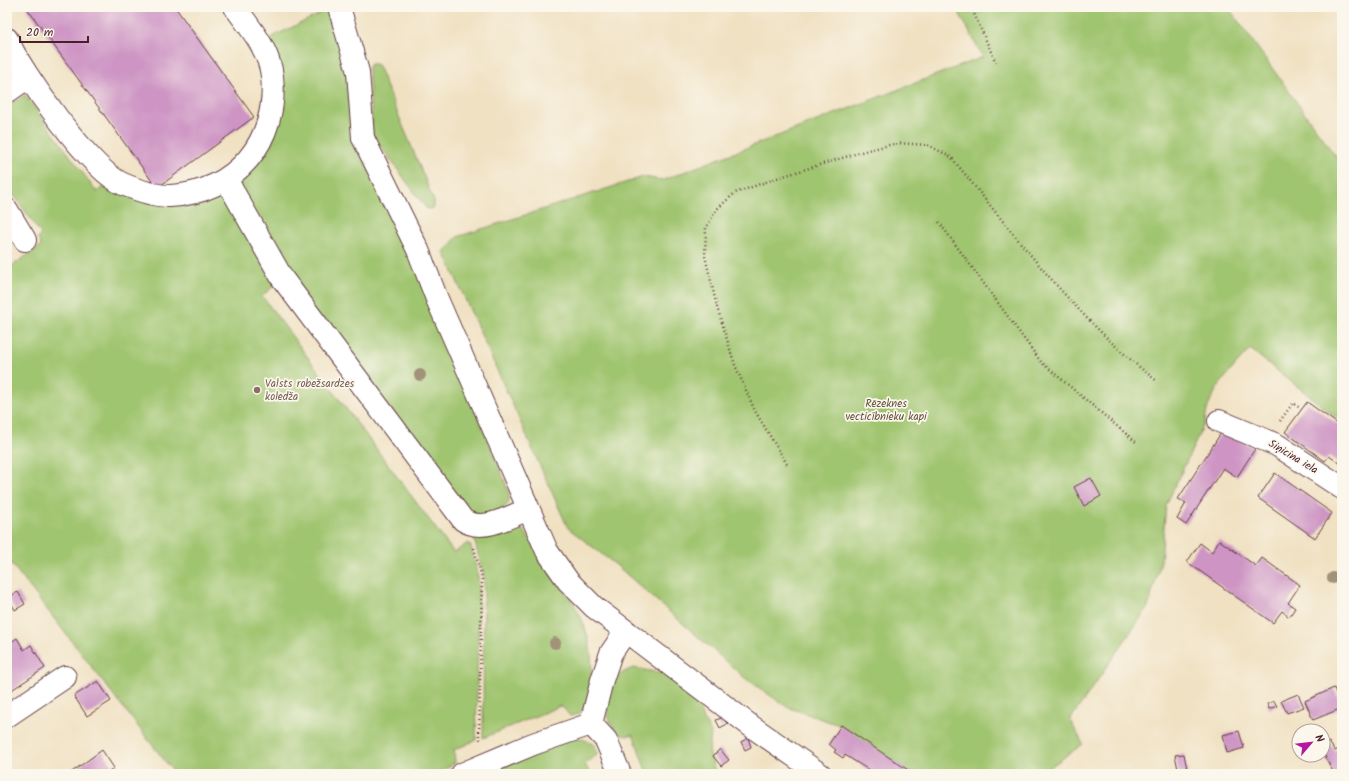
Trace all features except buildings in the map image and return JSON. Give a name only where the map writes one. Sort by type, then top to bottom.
[{"type":"street","points":[[7,39],[27,78],[99,166],[121,183],[145,192],[168,196],[200,192],[226,179],[242,166],[256,150],[265,132],[272,104],[272,75],[266,54],[235,7]]},
{"type":"street","points":[[339,7],[358,72],[362,138],[418,250],[547,551],[568,581],[594,607],[751,726],[820,774]]},
{"type":"street","points":[[7,92],[27,78]]},
{"type":"street","points":[[226,179],[282,278],[457,513],[469,524],[476,526],[493,522],[528,509]]},
{"type":"street","points":[[7,210],[25,240]]},
{"type":"street","name":"Siņicina iela","points":[[1218,421],[1277,445],[1342,488]]},
{"type":"street","points":[[591,724],[602,680],[611,654],[626,631]]},
{"type":"street","points":[[7,716],[65,677]]},
{"type":"street","points":[[462,774],[533,744],[591,724]]},
{"type":"street","points":[[591,724],[606,740],[620,774]]},
{"type":"path","points":[[971,7],[997,65]]},
{"type":"path","points":[[787,464],[755,411],[735,365],[717,307],[705,256],[706,228],[717,209],[735,193],[777,178],[898,143],[928,145],[951,157],[1064,295],[1127,358],[1157,381]]},
{"type":"path","points":[[939,222],[1041,362],[1137,443]]},
{"type":"path","points":[[1276,426],[1293,402],[1302,409]]},
{"type":"path","points":[[469,524],[467,530],[473,543],[482,578],[479,737],[488,763]]},
{"type":"green space","name":"Rēzeknes vecticībnieku kapi","points":[[956,7],[1228,7],[1342,165],[1342,422],[1250,349],[1235,366],[1221,383],[1210,401],[1205,422],[1166,505],[1161,561],[1148,607],[1070,720],[1083,744],[1040,774],[914,774],[839,725],[787,707],[745,678],[616,565],[568,528],[444,252],[457,237],[643,177],[663,180],[983,57]]},
{"type":"green space","points":[[328,10],[331,11],[346,69],[353,137],[406,245],[506,484],[509,501],[501,510],[479,516],[469,515],[285,272],[238,183],[256,160],[270,38]]},
{"type":"green space","points":[[371,64],[378,66],[434,201],[434,207],[430,209],[426,208],[373,136],[368,68]]},
{"type":"green space","points":[[25,95],[97,192],[109,182],[221,190],[275,285],[262,296],[454,553],[468,543],[471,546],[478,576],[479,589],[476,740],[454,750],[455,763],[436,774],[175,774],[7,558],[7,269],[41,246],[38,239],[41,234],[7,185],[7,107]]},
{"type":"green space","points":[[515,526],[520,528],[529,537],[545,566],[565,591],[579,614],[588,637],[590,650],[590,688],[586,702],[579,714],[570,716],[562,706],[560,706],[483,738],[484,577],[474,539],[475,536]]},
{"type":"green space","points":[[634,668],[661,673],[684,688],[697,706],[711,733],[709,752],[716,774],[647,774],[633,734],[624,735],[616,731],[610,722],[607,710],[607,698],[611,685],[620,675]]},
{"type":"green space","points":[[581,738],[595,745],[597,755],[585,764],[590,774],[486,774],[566,739]]},
{"type":"place","name":"Valsts robežsardzes koledža","points":[[257,390]]}]
